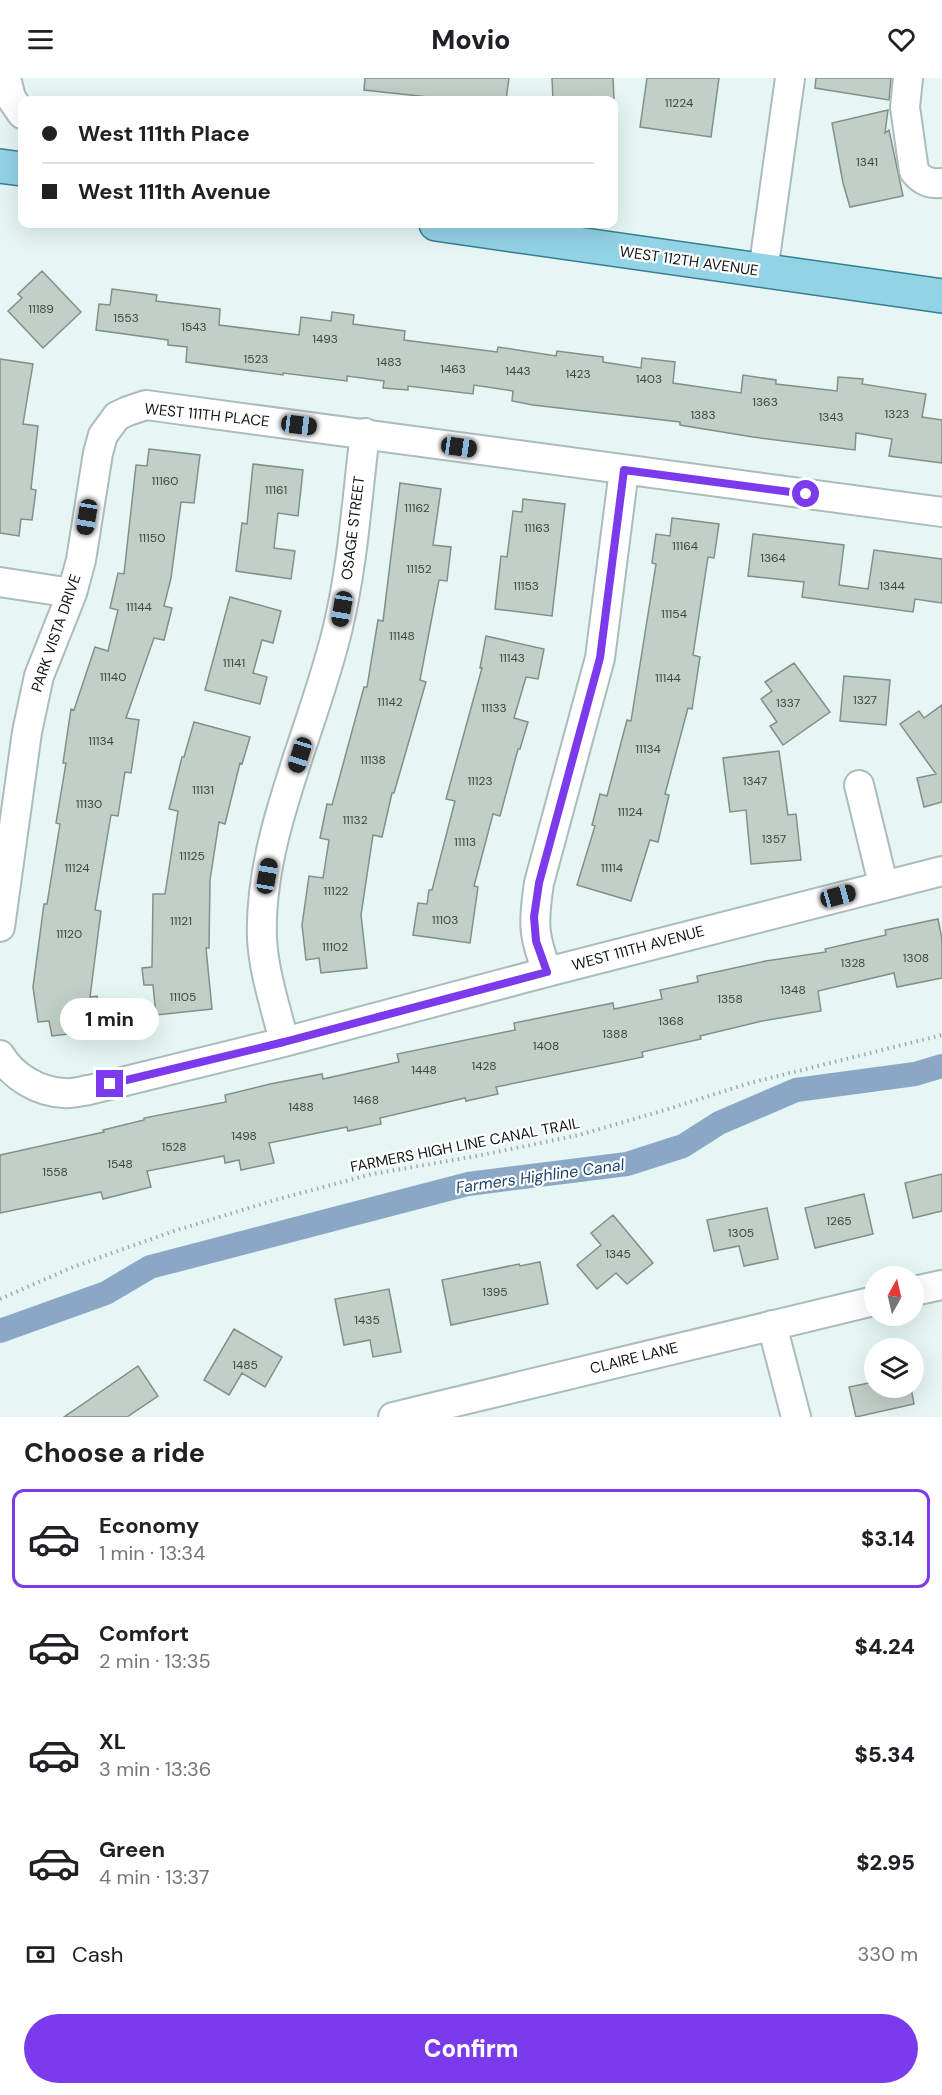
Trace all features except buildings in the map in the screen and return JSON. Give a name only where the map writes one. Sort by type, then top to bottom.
[{"type":"main road","points":[[0,166],[18,168]]},
{"type":"main road","name":"WEST 112TH AVENUE","points":[[463,228],[942,296]]},
{"type":"street","points":[[6,78],[11,98],[18,108]]},
{"type":"street","points":[[763,272],[789,78]]},
{"type":"street","points":[[908,78],[905,107],[914,171],[929,183],[942,183]]},
{"type":"street","name":"WEST 111TH PLACE","points":[[117,416],[147,405],[942,513]]},
{"type":"street","name":"PARK VISTA DRIVE","points":[[0,927],[27,732],[39,676],[72,593],[81,560],[98,453],[103,435],[117,416]]},
{"type":"street","name":"OSAGE STREET","points":[[284,1042],[262,941],[264,895],[274,840],[338,627],[351,553],[365,433]]},
{"type":"street","points":[[547,972],[536,941],[534,917],[539,883],[600,658],[624,470]]},
{"type":"street","points":[[0,582],[72,593]]},
{"type":"street","points":[[859,785],[883,884]]},
{"type":"street","name":"WEST 111TH AVENUE","points":[[4,1070],[45,1090],[66,1094],[89,1090],[284,1042],[883,884],[942,871]]},
{"type":"street","points":[[924,1289],[942,1285]]},
{"type":"street","name":"CLAIRE LANE","points":[[393,1417],[864,1302]]},
{"type":"street","points":[[772,1324],[796,1417]]},
{"type":"path","name":"FARMERS HIGH LINE CANAL TRAIL","points":[[0,1299],[84,1263],[174,1231],[275,1200],[372,1174],[579,1135],[750,1083],[942,1035]]},
{"type":"waterway","name":"Farmers Highline Canal","points":[[0,1331],[106,1293],[150,1267],[468,1184],[627,1164],[683,1146],[719,1123],[796,1090],[915,1074],[942,1066]]},
{"type":"route","points":[[110,1084],[284,1042],[547,972],[536,941],[534,917],[539,883],[600,658],[624,470],[806,494]]}]
